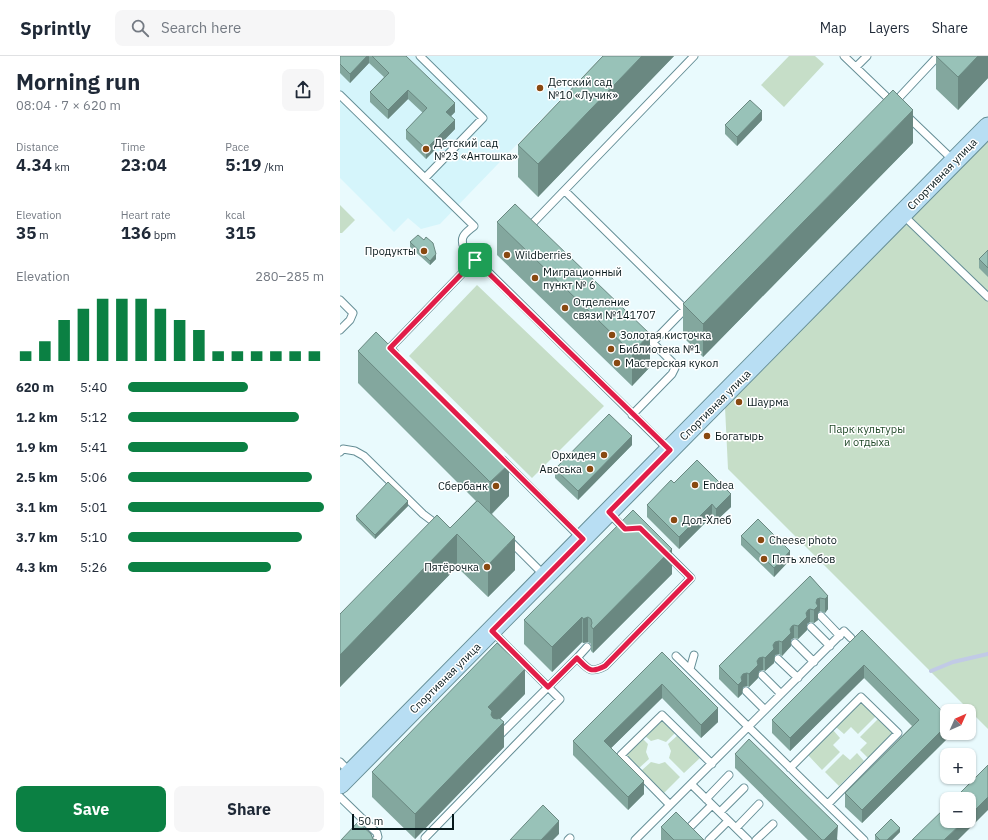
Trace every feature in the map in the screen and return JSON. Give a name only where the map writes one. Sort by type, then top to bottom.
[{"type":"street","name":"Спортивная улица","points":[[344,773],[492,631],[988,127]]},
{"type":"lane","points":[[420,56],[483,118],[425,178]]},
{"type":"lane","points":[[537,231],[531,226],[694,56]]},
{"type":"lane","points":[[844,56],[889,103],[955,162]]},
{"type":"lane","points":[[856,67],[867,56]]},
{"type":"lane","points":[[889,103],[938,56]]},
{"type":"lane","points":[[340,96],[474,226],[463,236],[462,241],[464,248],[475,260],[632,415],[670,450]]},
{"type":"lane","points":[[565,191],[685,309]]},
{"type":"lane","points":[[903,215],[988,297]]},
{"type":"lane","points":[[399,357],[390,348],[475,260]]},
{"type":"lane","points":[[653,342],[695,298]]},
{"type":"lane","points":[[340,300],[352,313],[350,320],[340,330]]},
{"type":"lane","points":[[632,415],[672,374],[674,368],[672,362],[636,326]]},
{"type":"lane","points":[[341,449],[355,451],[364,456],[423,514],[443,530]]},
{"type":"lane","points":[[495,452],[583,539]]},
{"type":"lane","points":[[609,512],[625,529],[632,528]]},
{"type":"lane","points":[[504,534],[546,576]]},
{"type":"lane","points":[[577,658],[588,669],[597,671],[605,666],[691,578],[663,550]]},
{"type":"lane","points":[[821,616],[840,636]]},
{"type":"lane","points":[[811,627],[830,646]]},
{"type":"lane","points":[[425,838],[560,699],[492,631]]},
{"type":"lane","points":[[635,840],[844,631],[851,638]]},
{"type":"lane","points":[[795,643],[814,662]]},
{"type":"lane","points":[[496,739],[588,648]]},
{"type":"lane","points":[[690,669],[694,655]]},
{"type":"lane","points":[[676,656],[864,840]]},
{"type":"lane","points":[[778,659],[798,678]]},
{"type":"lane","points":[[762,675],[781,694]]},
{"type":"lane","points":[[746,691],[765,710]]},
{"type":"lane","points":[[790,768],[861,697],[866,701],[898,733],[828,804]]},
{"type":"lane","points":[[670,805],[621,755],[662,715],[712,764]]},
{"type":"lane","points":[[706,799],[729,775]]},
{"type":"lane","points":[[691,784],[736,828],[744,839]]},
{"type":"lane","points":[[720,812],[744,788]]},
{"type":"lane","points":[[340,797],[377,833],[378,837],[376,840]]},
{"type":"lane","points":[[736,828],[759,804]]},
{"type":"lane","points":[[689,828],[712,805]]},
{"type":"lane","points":[[708,840],[728,821]]},
{"type":"lane","points":[[756,840],[774,824]]},
{"type":"shaded area","name":"Детский сад №23 «Антошка»","points":[[340,56],[602,56],[440,224],[421,229],[408,218],[394,232],[340,178]]},
{"type":"green space","points":[[789,56],[815,56],[824,64],[784,107],[761,85]]},
{"type":"green space","name":"Парк культуры и отдыха","points":[[988,139],[988,729],[976,717],[976,704],[963,704],[728,469],[725,407]]},
{"type":"green space","points":[[340,205],[355,220],[342,233],[340,233]]},
{"type":"green space","points":[[477,285],[604,406],[532,478],[409,356]]},
{"type":"green space","points":[[861,701],[876,716],[858,734],[851,727],[844,734],[836,727]]},
{"type":"green space","points":[[661,718],[675,733],[666,742],[658,739],[651,741],[644,735]]},
{"type":"green space","points":[[879,718],[893,732],[868,758],[860,750],[867,743],[860,737]]},
{"type":"green space","points":[[833,730],[840,738],[833,745],[840,752],[822,770],[808,755]]},
{"type":"green space","points":[[678,735],[700,758],[684,773],[669,758],[671,751],[668,744]]},
{"type":"green space","points":[[642,738],[648,744],[646,752],[649,759],[638,769],[624,755]]},
{"type":"green space","points":[[857,753],[864,761],[839,786],[825,772],[843,754],[850,760]]},
{"type":"green space","points":[[651,762],[659,764],[665,762],[680,777],[663,794],[641,771]]},
{"type":"building","points":[[340,56],[367,56],[350,74],[340,64]]},
{"type":"building","points":[[372,56],[406,56],[455,103],[446,112],[455,120],[426,149],[406,130],[427,108],[408,90],[388,110],[370,92],[389,73]]},
{"type":"building","points":[[603,56],[642,56],[538,164],[518,145]]},
{"type":"building","points":[[936,56],[978,56],[958,77]]},
{"type":"building","points":[[893,90],[913,110],[703,324],[683,304]]},
{"type":"building","points":[[750,100],[762,111],[737,137],[725,125]]},
{"type":"building","points":[[515,204],[650,334],[632,353],[497,222]]},
{"type":"building","name":"Продукты","points":[[418,235],[424,240],[426,237],[433,243],[436,254],[430,261],[410,242]]},
{"type":"building","points":[[988,250],[988,268],[979,259]]},
{"type":"building","points":[[376,332],[509,464],[490,482],[358,351]]},
{"type":"building","points":[[609,414],[632,436],[578,491],[555,469]]},
{"type":"building","points":[[697,460],[731,494],[716,509],[712,504],[679,537],[647,505],[671,480],[674,483]]},
{"type":"building","points":[[388,482],[408,501],[375,535],[356,516]]},
{"type":"building","points":[[477,501],[515,537],[488,565],[457,534],[340,655],[340,614],[437,515],[450,528]]},
{"type":"building","points":[[633,510],[672,549],[593,629],[591,626],[591,619],[588,617],[583,619],[582,617],[552,647],[524,620]]},
{"type":"building","points":[[758,519],[790,551],[774,568],[741,536]]},
{"type":"building","points":[[810,576],[828,596],[825,599],[817,599],[816,603],[818,606],[814,610],[808,610],[806,613],[807,617],[798,626],[792,626],[790,629],[791,633],[782,642],[775,642],[773,645],[774,649],[765,658],[759,658],[757,661],[758,665],[749,674],[743,674],[741,677],[742,681],[738,685],[719,666]]},
{"type":"building","points":[[862,630],[940,709],[940,732],[862,810],[845,793],[919,720],[864,665],[790,738],[772,720]]},
{"type":"building","points":[[497,643],[525,669],[488,707],[492,711],[491,715],[493,718],[499,718],[504,722],[415,814],[372,772]]},
{"type":"building","points":[[662,652],[718,708],[701,725],[662,684],[604,741],[644,781],[628,797],[573,741]]},
{"type":"building","points":[[749,739],[838,826],[824,840],[822,840],[735,754]]},
{"type":"building","points":[[988,765],[988,797],[976,809],[976,792],[961,792],[969,784],[976,784],[976,777]]},
{"type":"building","points":[[543,805],[559,821],[541,840],[510,840]]},
{"type":"building","points":[[676,812],[704,840],[674,840],[661,827]]},
{"type":"building","points":[[940,813],[940,828],[957,828],[944,840],[912,840]]},
{"type":"building","points":[[891,819],[900,828],[887,840],[880,840],[875,835]]},
{"type":"building","points":[[358,822],[371,834],[373,839],[377,840],[341,840]]},
{"type":"waterway","points":[[931,671],[953,662],[988,654]]},
{"type":"place","name":"Детский сад №10 «Лучик»","points":[[540,88]]},
{"type":"place","name":"Детский сад №23 «Антошка»","points":[[426,149]]},
{"type":"place","name":"Продукты","points":[[424,251]]},
{"type":"place","name":"Wildberries","points":[[507,255]]},
{"type":"place","name":"Миграционный пункт № 6","points":[[535,278]]},
{"type":"place","name":"Отделение связи №141707","points":[[565,308]]},
{"type":"place","name":"Золотая кисточка","points":[[612,335]]},
{"type":"place","name":"Библиотека №1","points":[[611,349]]},
{"type":"place","name":"Мастерская кукол","points":[[617,363]]},
{"type":"place","name":"Шаурма","points":[[739,402]]},
{"type":"place","name":"Богатырь","points":[[707,436]]},
{"type":"place","name":"Орхидея","points":[[604,455]]},
{"type":"place","name":"Авоська","points":[[590,469]]},
{"type":"place","name":"Endea","points":[[695,485]]},
{"type":"place","name":"Сбербанк","points":[[496,486]]},
{"type":"place","name":"Дол-Хлеб","points":[[674,520]]},
{"type":"place","name":"Cheese photo","points":[[761,540]]},
{"type":"place","name":"Пять хлебов","points":[[764,559]]},
{"type":"place","name":"Пятёрочка","points":[[487,567]]},
{"type":"route","points":[[475,260],[670,450],[609,512],[625,529],[640,528],[691,578],[605,666],[597,671],[588,669],[577,658],[548,687],[492,631],[583,539],[390,348],[475,260]]}]
